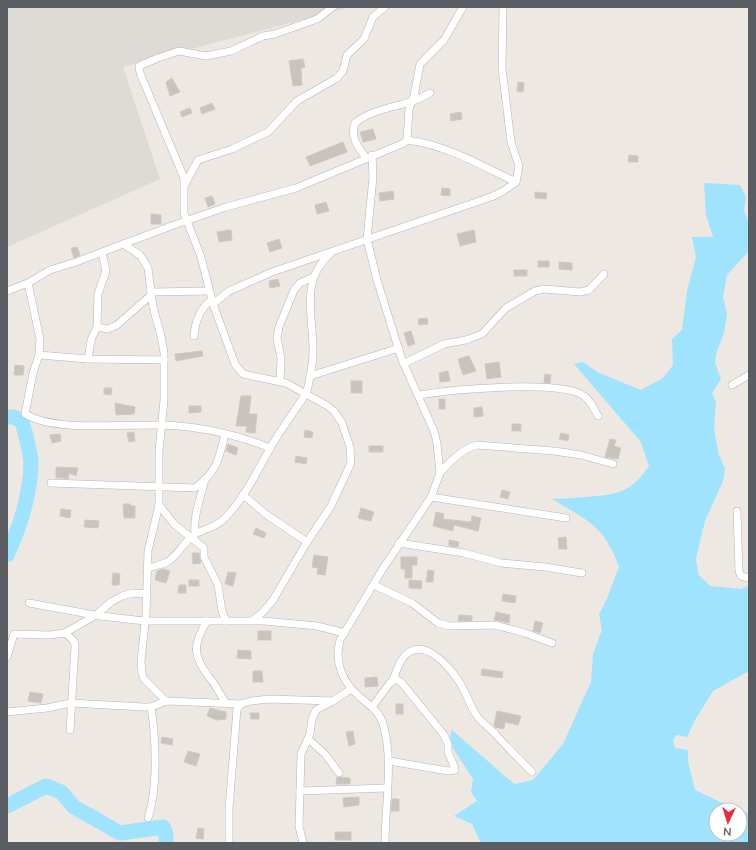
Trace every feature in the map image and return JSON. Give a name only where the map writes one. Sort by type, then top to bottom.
[{"type":"street","points":[[185,184],[140,73],[139,66],[180,51],[201,56],[231,51],[263,36],[275,34],[317,19],[333,7]]},
{"type":"street","points":[[252,620],[263,612],[273,600],[334,500],[350,468],[352,456],[342,423],[334,411],[326,404],[280,381],[243,374],[235,364],[212,302],[200,257],[186,221],[183,207],[185,184],[198,160],[232,149],[268,132],[297,100],[328,84],[340,75],[347,55],[364,39],[373,17],[385,7]]},
{"type":"street","points":[[407,140],[408,118],[420,64],[444,40],[463,7]]},
{"type":"street","points":[[194,336],[199,317],[207,303],[212,302],[229,291],[259,277],[491,197],[502,192],[516,182],[519,166],[511,142],[502,68],[503,7]]},
{"type":"street","points":[[385,843],[389,761],[383,724],[380,716],[372,707],[351,689],[344,677],[338,660],[337,650],[340,640],[399,544],[431,497],[440,473],[437,443],[419,395],[398,348],[376,280],[367,239],[372,193],[373,164],[353,137],[353,130],[355,123],[360,119],[396,104],[412,103],[430,93]]},
{"type":"street","points":[[8,292],[28,283],[50,270],[226,207],[296,188],[342,170],[407,140],[422,142],[454,152],[516,182]]},
{"type":"street","points":[[124,244],[145,262],[148,268],[151,293],[161,336],[164,360],[159,505],[148,550],[147,594],[141,661],[142,674],[149,686],[166,701]]},
{"type":"street","points":[[88,359],[91,340],[97,327],[98,294],[106,271],[102,252]]},
{"type":"street","points":[[147,569],[168,562],[193,536],[212,528],[224,519],[243,495],[270,448],[305,394],[310,376],[313,348],[313,322],[310,305],[310,286],[313,277],[324,260],[334,252]]},
{"type":"street","points":[[405,363],[444,344],[471,339],[482,334],[506,308],[535,291],[544,289],[580,292],[589,290],[604,274]]},
{"type":"street","points":[[280,381],[281,359],[277,338],[279,326],[294,290],[300,283],[313,277]]},
{"type":"street","points":[[28,283],[40,339],[39,355],[33,373],[25,414],[34,420],[44,422],[70,424],[162,425],[199,428],[225,434],[270,448]]},
{"type":"street","points":[[97,327],[108,328],[117,325],[151,293],[210,291]]},
{"type":"street","points":[[310,376],[398,348]]},
{"type":"street","points":[[39,355],[88,359],[164,360]]},
{"type":"street","points":[[732,385],[749,375]]},
{"type":"street","points":[[419,395],[516,386],[559,389],[578,393],[584,396],[598,416]]},
{"type":"street","points":[[50,483],[195,488],[206,479],[218,462],[225,434]]},
{"type":"street","points":[[440,473],[464,451],[477,445],[554,451],[581,455],[613,464]]},
{"type":"street","points":[[193,536],[197,510],[206,479]]},
{"type":"street","points":[[243,495],[267,515],[307,542]]},
{"type":"street","points":[[431,497],[566,518]]},
{"type":"street","points":[[159,505],[174,524],[193,536],[204,548],[204,556],[218,585],[222,611],[226,621]]},
{"type":"street","points":[[737,511],[739,571],[741,576],[749,578]]},
{"type":"street","points":[[399,544],[464,553],[501,563],[545,567],[582,573]]},
{"type":"street","points":[[374,585],[412,603],[438,623],[449,626],[495,625],[525,633],[552,643]]},
{"type":"street","points":[[7,657],[14,634],[48,635],[65,633],[96,615],[111,602],[122,596],[133,593],[147,594]]},
{"type":"street","points":[[29,603],[96,615],[145,621],[252,620],[297,623],[330,628],[345,633]]},
{"type":"street","points":[[207,621],[201,631],[197,645],[198,660],[226,703]]},
{"type":"street","points":[[65,633],[74,641],[75,646],[70,730]]},
{"type":"street","points":[[372,707],[394,680],[402,659],[407,654],[414,650],[431,652],[438,657],[459,681],[476,715],[532,772]]},
{"type":"street","points":[[389,761],[448,771],[455,770],[456,768],[448,752],[448,744],[440,729],[405,686],[394,680]]},
{"type":"street","points":[[303,843],[300,831],[301,754],[308,738],[316,710],[351,689]]},
{"type":"street","points":[[7,712],[47,708],[71,703],[151,707],[166,701],[241,704],[269,699],[333,700]]},
{"type":"street","points":[[229,843],[228,820],[236,716],[237,709],[241,704]]},
{"type":"street","points":[[148,818],[153,796],[154,776],[151,707]]},
{"type":"street","points":[[308,738],[325,754],[339,773]]},
{"type":"street","points":[[300,791],[387,788]]},
{"type":"shaded area","points":[[7,7],[351,7],[123,67],[160,179],[7,247]]},
{"type":"water","points":[[704,183],[740,185],[746,197],[744,211],[749,223],[748,252],[727,275],[723,297],[727,314],[724,333],[716,354],[715,363],[721,379],[712,393],[716,402],[714,426],[716,441],[719,455],[725,469],[723,481],[705,521],[696,558],[698,574],[710,586],[741,589],[749,585],[749,671],[713,691],[695,720],[687,737],[676,735],[673,740],[675,748],[688,750],[688,761],[695,790],[720,802],[708,802],[708,842],[748,842],[748,813],[749,843],[481,843],[472,824],[454,816],[477,801],[471,792],[473,779],[449,742],[452,730],[514,784],[533,780],[563,744],[591,682],[593,654],[602,630],[599,614],[619,567],[613,553],[601,533],[585,519],[552,499],[590,497],[624,490],[635,482],[649,466],[641,442],[574,364],[583,362],[599,373],[641,390],[663,378],[673,365],[672,339],[682,330],[687,291],[696,257],[692,237],[713,237],[706,215]]},
{"type":"building","points":[[303,59],[305,67],[301,68],[302,85],[293,86],[289,61]]},
{"type":"building","points":[[172,78],[180,92],[170,96],[166,82]]},
{"type":"building","points":[[518,82],[524,83],[523,92],[517,91]]},
{"type":"building","points":[[212,103],[215,109],[202,114],[200,108]]},
{"type":"building","points":[[190,108],[192,113],[182,117],[180,112]]},
{"type":"building","points":[[461,112],[462,119],[451,121],[450,114]]},
{"type":"building","points":[[373,129],[376,139],[363,142],[360,132]]},
{"type":"building","points":[[343,142],[347,152],[310,166],[306,157]]},
{"type":"building","points":[[629,155],[638,156],[638,162],[628,162]]},
{"type":"building","points":[[442,188],[450,189],[450,196],[441,195]]},
{"type":"building","points":[[393,191],[394,199],[380,201],[379,193]]},
{"type":"building","points":[[535,192],[547,193],[546,199],[535,198]]},
{"type":"building","points":[[212,196],[215,204],[208,207],[205,198]]},
{"type":"building","points":[[326,202],[329,211],[317,214],[315,205]]},
{"type":"building","points":[[151,214],[161,215],[161,224],[151,224]]},
{"type":"building","points":[[231,230],[232,240],[219,242],[217,232]]},
{"type":"building","points":[[474,230],[476,242],[460,246],[457,234]]},
{"type":"building","points":[[279,239],[282,248],[270,252],[267,243]]},
{"type":"building","points":[[77,247],[80,255],[74,258],[71,248]]},
{"type":"building","points":[[538,261],[549,261],[549,267],[538,267]]},
{"type":"building","points":[[559,262],[572,263],[572,270],[559,269]]},
{"type":"building","points":[[514,270],[527,270],[527,276],[514,276]]},
{"type":"building","points":[[278,279],[280,286],[270,288],[269,281]]},
{"type":"building","points":[[427,318],[428,324],[419,325],[418,319]]},
{"type":"building","points":[[411,331],[415,344],[408,346],[404,333]]},
{"type":"building","points":[[202,351],[203,356],[176,361],[175,354]]},
{"type":"building","points":[[469,356],[476,371],[463,375],[458,359]]},
{"type":"building","points":[[499,362],[501,377],[487,379],[485,364]]},
{"type":"building","points":[[15,365],[24,366],[23,375],[14,375]]},
{"type":"building","points":[[448,371],[450,381],[440,382],[439,373]]},
{"type":"building","points":[[545,374],[551,375],[550,383],[544,383]]},
{"type":"building","points":[[351,381],[362,381],[362,393],[351,393]]},
{"type":"building","points":[[104,388],[112,388],[111,395],[104,394]]},
{"type":"building","points":[[241,396],[251,396],[249,414],[257,414],[255,433],[246,432],[247,426],[236,426]]},
{"type":"building","points":[[439,399],[445,399],[445,409],[439,409]]},
{"type":"building","points":[[115,403],[135,407],[134,414],[116,415]]},
{"type":"building","points":[[189,406],[201,406],[201,412],[189,413]]},
{"type":"building","points":[[482,407],[483,416],[474,417],[474,408]]},
{"type":"building","points":[[512,424],[521,424],[521,431],[512,431]]},
{"type":"building","points":[[305,430],[313,432],[312,438],[304,437]]},
{"type":"building","points":[[134,432],[135,441],[129,442],[127,433]]},
{"type":"building","points":[[561,433],[569,435],[568,441],[559,439]]},
{"type":"building","points":[[60,434],[61,441],[52,443],[50,435]]},
{"type":"building","points":[[610,439],[616,440],[614,446],[621,448],[618,459],[605,457]]},
{"type":"building","points":[[228,444],[238,448],[236,455],[226,451]]},
{"type":"building","points":[[369,446],[383,446],[383,452],[369,452]]},
{"type":"building","points":[[296,456],[307,458],[306,464],[295,462]]},
{"type":"building","points":[[56,467],[78,468],[76,476],[69,473],[68,479],[56,478]]},
{"type":"building","points":[[502,490],[510,492],[508,499],[500,497]]},
{"type":"building","points":[[123,504],[135,506],[135,518],[124,518]]},
{"type":"building","points":[[361,508],[374,512],[371,521],[358,518]]},
{"type":"building","points":[[61,509],[71,510],[70,518],[60,516]]},
{"type":"building","points":[[436,512],[444,514],[443,519],[471,522],[472,516],[481,518],[478,531],[454,525],[453,531],[433,526]]},
{"type":"building","points":[[85,520],[99,521],[98,528],[84,527]]},
{"type":"building","points":[[256,528],[266,533],[264,538],[253,534]]},
{"type":"building","points":[[566,537],[567,549],[559,549],[558,538]]},
{"type":"building","points":[[449,540],[459,542],[458,547],[449,546]]},
{"type":"building","points":[[192,553],[199,553],[201,563],[193,564]]},
{"type":"building","points":[[314,555],[328,557],[325,575],[317,574],[318,568],[312,567]]},
{"type":"building","points":[[401,557],[417,557],[417,565],[412,565],[412,578],[405,578],[405,569],[401,569]]},
{"type":"building","points":[[163,569],[170,571],[166,583],[155,580],[157,571]]},
{"type":"building","points":[[428,570],[434,571],[433,582],[426,582]]},
{"type":"building","points":[[228,572],[236,573],[233,586],[225,584]]},
{"type":"building","points":[[113,573],[120,574],[119,585],[112,585]]},
{"type":"building","points":[[189,580],[199,580],[199,586],[189,586]]},
{"type":"building","points":[[409,580],[422,581],[421,589],[409,588]]},
{"type":"building","points":[[179,585],[186,585],[186,593],[178,593]]},
{"type":"building","points":[[503,594],[516,596],[515,603],[502,601]]},
{"type":"building","points":[[496,612],[510,615],[509,623],[494,620]]},
{"type":"building","points":[[459,615],[472,616],[472,621],[458,621]]},
{"type":"building","points":[[535,621],[543,623],[540,633],[533,631]]},
{"type":"building","points":[[258,631],[271,631],[271,640],[258,640]]},
{"type":"building","points":[[238,650],[251,651],[251,659],[237,658]]},
{"type":"building","points":[[482,669],[503,672],[502,678],[481,675]]},
{"type":"building","points":[[253,671],[262,671],[263,682],[253,682]]},
{"type":"building","points":[[377,677],[378,686],[365,687],[365,678]]},
{"type":"building","points":[[30,692],[43,694],[41,703],[28,701]]},
{"type":"building","points":[[396,704],[403,704],[403,714],[396,714]]},
{"type":"building","points":[[210,708],[226,712],[226,719],[217,720],[207,716]]},
{"type":"building","points":[[497,711],[521,716],[518,725],[505,722],[504,729],[495,727],[494,725]]},
{"type":"building","points":[[250,713],[259,713],[259,719],[251,719]]},
{"type":"building","points":[[353,731],[355,744],[349,746],[346,732]]},
{"type":"building","points":[[162,737],[173,739],[172,745],[161,743]]},
{"type":"building","points":[[188,751],[200,754],[196,766],[184,762]]},
{"type":"building","points":[[337,777],[350,778],[350,784],[336,784]]},
{"type":"building","points":[[359,797],[359,805],[344,807],[343,798]]},
{"type":"building","points":[[392,799],[399,799],[399,811],[391,811]]},
{"type":"building","points":[[198,828],[204,829],[203,839],[196,838]]},
{"type":"building","points":[[335,832],[351,832],[351,840],[335,840]]},
{"type":"waterway","points":[[7,417],[13,417],[22,421],[31,459],[29,487],[24,510],[7,555]]},
{"type":"waterway","points":[[7,806],[46,786],[61,792],[74,807],[120,833],[163,827],[166,834],[166,843]]}]
